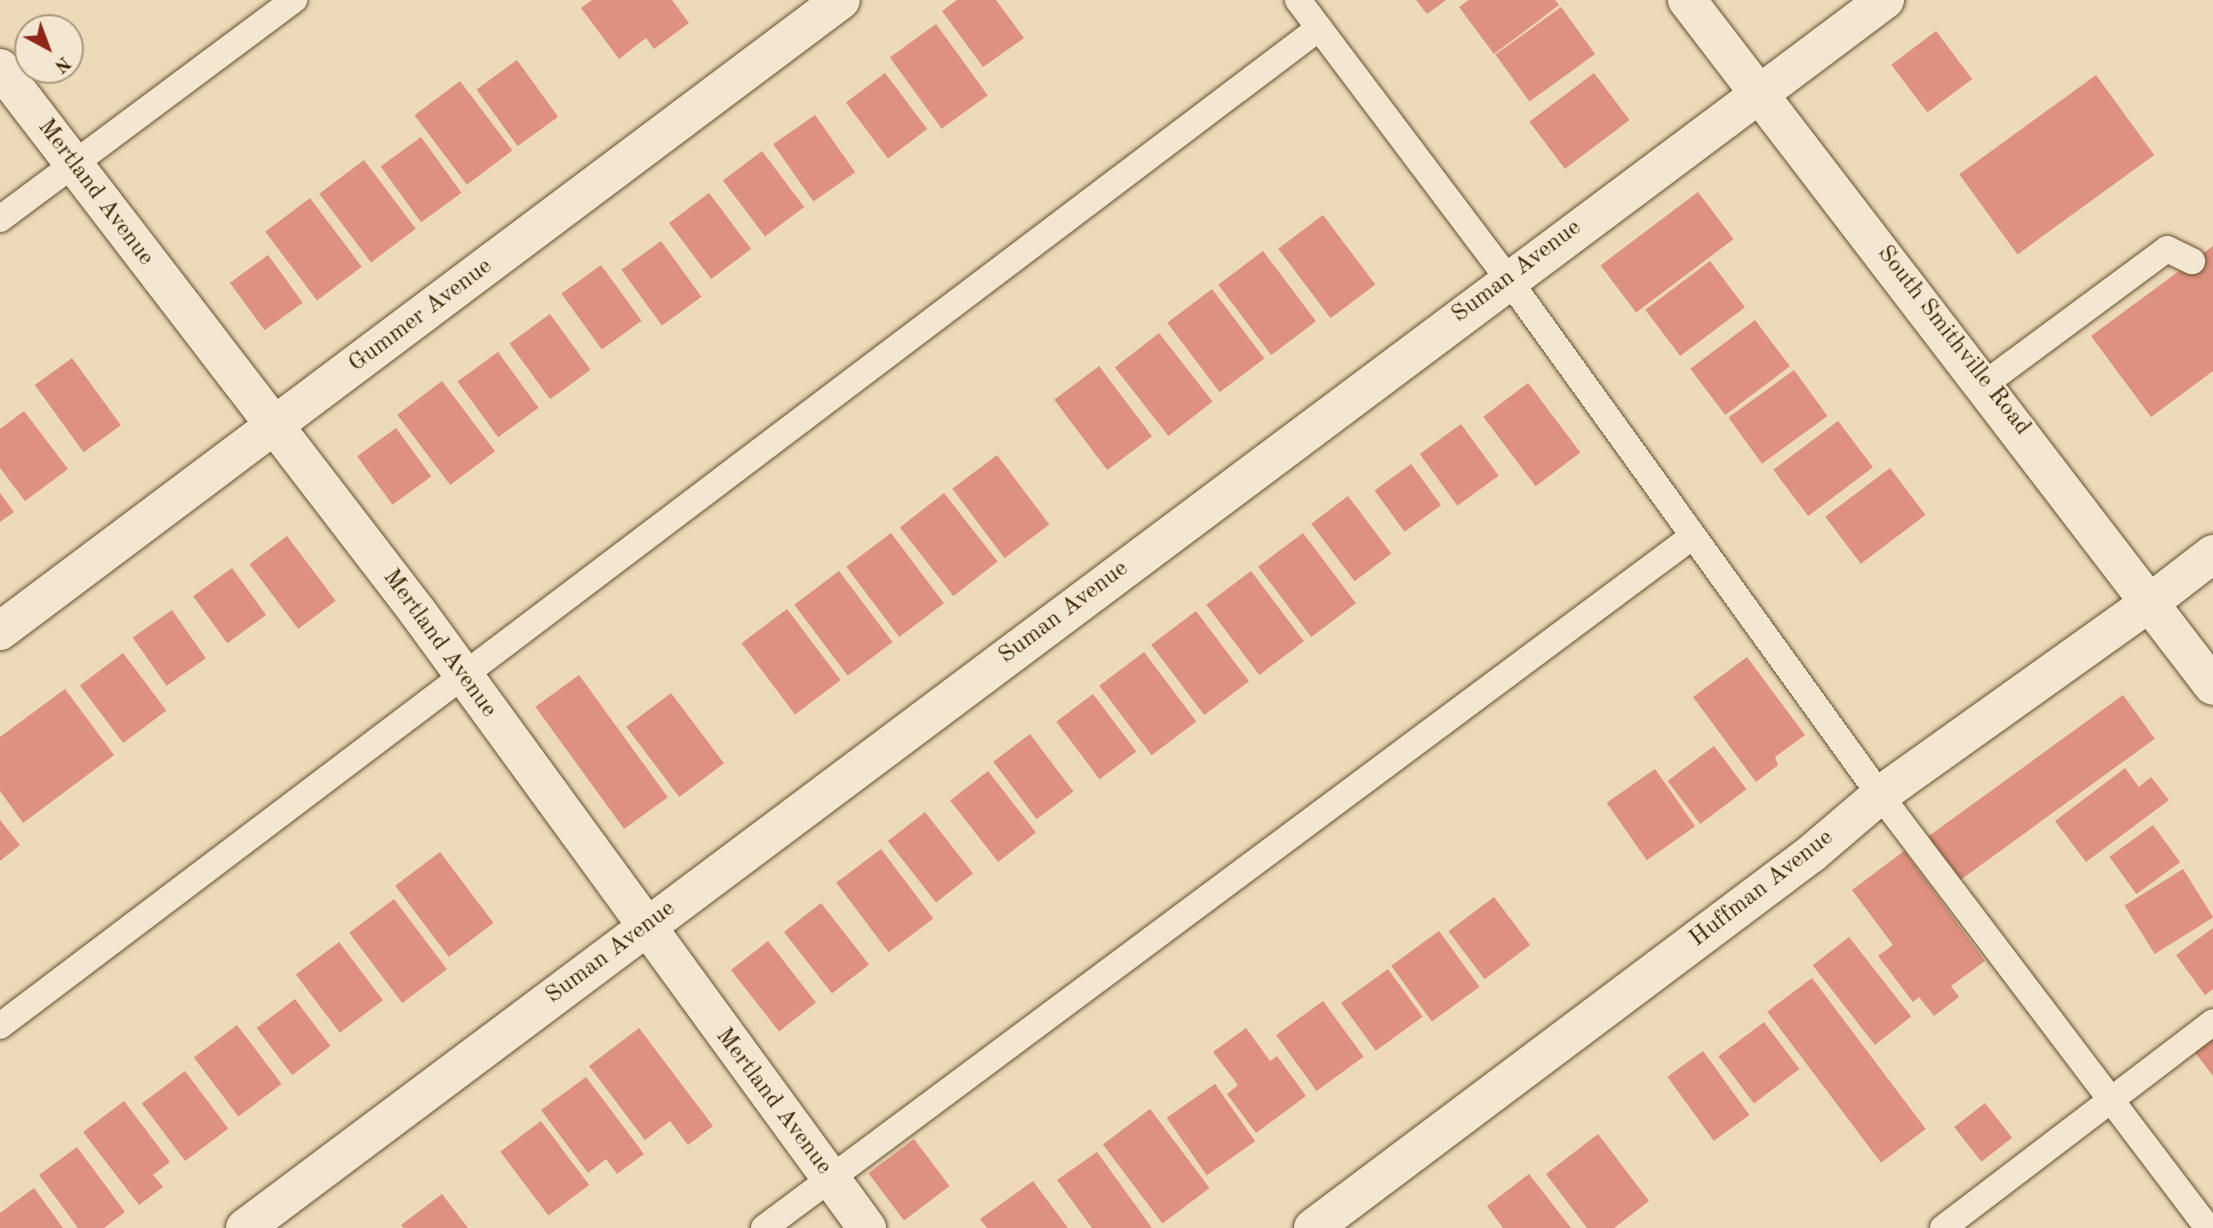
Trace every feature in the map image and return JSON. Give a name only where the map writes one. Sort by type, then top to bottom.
[{"type":"street","name":"Gummer Avenue","points":[[0,631],[841,0]]},
{"type":"street","name":"South Smithville Road","points":[[1687,0],[1986,383],[2152,601],[2213,686]]},
{"type":"street","name":"Suman Avenue","points":[[245,1228],[1508,279],[1885,0]]},
{"type":"street","name":"Mertland Avenue","points":[[0,68],[464,677],[644,928],[867,1228]]},
{"type":"street","name":"Huffman Avenue","points":[[1313,1228],[1811,854],[1880,794],[2152,601],[2213,554]]},
{"type":"lane","points":[[0,219],[294,0]]},
{"type":"lane","points":[[1298,0],[1508,279],[1880,794],[2108,1102],[2208,1228]]},
{"type":"lane","points":[[0,1026],[1319,28]]},
{"type":"lane","points":[[1986,383],[2167,248],[2192,261]]},
{"type":"lane","points":[[764,1228],[1693,537]]},
{"type":"lane","points":[[1943,1228],[2213,1022]]},
{"type":"building","points":[[592,0],[672,0],[689,23],[654,49],[646,38],[619,59],[581,8]]},
{"type":"building","points":[[957,0],[996,0],[1024,38],[983,67],[942,11]]},
{"type":"building","points":[[1416,0],[1446,0],[1427,14]]},
{"type":"building","points":[[1469,0],[1555,0],[1559,5],[1494,54],[1459,7]]},
{"type":"building","points":[[1561,7],[1595,54],[1530,102],[1495,55]]},
{"type":"building","points":[[936,24],[988,95],[942,129],[890,58]]},
{"type":"building","points":[[1936,31],[1972,79],[1927,113],[1891,65]]},
{"type":"building","points":[[517,60],[558,117],[518,146],[477,89]]},
{"type":"building","points":[[885,73],[927,129],[888,158],[846,102]]},
{"type":"building","points":[[1594,73],[1630,120],[1565,169],[1529,122]]},
{"type":"building","points":[[2096,75],[2154,155],[2017,254],[1959,174]]},
{"type":"building","points":[[460,81],[512,150],[467,185],[414,115]]},
{"type":"building","points":[[815,115],[855,172],[813,202],[773,144]]},
{"type":"building","points":[[421,137],[462,193],[421,222],[381,166]]},
{"type":"building","points":[[762,151],[804,207],[765,236],[723,180]]},
{"type":"building","points":[[364,160],[416,229],[371,262],[319,194]]},
{"type":"building","points":[[1698,192],[1734,239],[1636,313],[1601,265]]},
{"type":"building","points":[[709,193],[751,249],[711,279],[669,223]]},
{"type":"building","points":[[310,198],[362,267],[317,300],[265,232]]},
{"type":"building","points":[[1323,215],[1375,284],[1331,318],[1278,249]]},
{"type":"building","points":[[661,241],[702,297],[662,326],[621,270]]},
{"type":"building","points":[[2213,246],[2213,371],[2151,417],[2091,336]]},
{"type":"building","points":[[1263,251],[1316,321],[1271,355],[1218,285]]},
{"type":"building","points":[[268,255],[303,303],[265,330],[230,283]]},
{"type":"building","points":[[1710,261],[1745,307],[1680,356],[1645,310]]},
{"type":"building","points":[[601,265],[642,321],[602,350],[561,294]]},
{"type":"building","points":[[1212,289],[1264,358],[1220,392],[1167,323]]},
{"type":"building","points":[[550,314],[591,370],[550,399],[510,343]]},
{"type":"building","points":[[1755,320],[1790,366],[1725,415],[1690,369]]},
{"type":"building","points":[[1159,333],[1213,402],[1168,436],[1115,367]]},
{"type":"building","points":[[498,352],[539,408],[498,437],[458,381]]},
{"type":"building","points":[[72,358],[121,425],[84,452],[35,385]]},
{"type":"building","points":[[1099,366],[1152,436],[1107,470],[1054,400]]},
{"type":"building","points":[[1794,370],[1828,416],[1762,464],[1728,418]]},
{"type":"building","points":[[442,381],[495,451],[450,485],[397,415]]},
{"type":"building","points":[[1528,383],[1580,452],[1536,486],[1483,417]]},
{"type":"building","points":[[24,411],[68,469],[25,501],[0,468],[0,429]]},
{"type":"building","points":[[1838,421],[1873,467],[1808,516],[1773,470]]},
{"type":"building","points":[[1461,424],[1499,476],[1457,506],[1420,454]]},
{"type":"building","points":[[396,428],[431,477],[392,505],[357,456]]},
{"type":"building","points":[[997,455],[1049,524],[1005,558],[952,489]]},
{"type":"building","points":[[1411,464],[1441,505],[1405,532],[1375,490]]},
{"type":"building","points":[[1890,468],[1926,515],[1861,564],[1825,517]]},
{"type":"building","points":[[0,493],[14,512],[0,522]]},
{"type":"building","points":[[944,493],[998,562],[953,596],[900,527]]},
{"type":"building","points":[[1348,496],[1391,554],[1355,581],[1311,524]]},
{"type":"building","points":[[891,533],[944,603],[899,637],[846,567]]},
{"type":"building","points":[[1303,533],[1356,603],[1311,637],[1258,567]]},
{"type":"building","points":[[287,536],[336,601],[298,629],[249,564]]},
{"type":"building","points":[[232,568],[266,615],[227,643],[193,596]]},
{"type":"building","points":[[839,571],[893,642],[848,676],[794,605]]},
{"type":"building","points":[[1251,571],[1304,641],[1259,675],[1206,605]]},
{"type":"building","points":[[787,609],[841,680],[795,714],[741,643]]},
{"type":"building","points":[[172,610],[206,658],[167,686],[133,638]]},
{"type":"building","points":[[1196,611],[1249,681],[1204,715],[1151,645]]},
{"type":"building","points":[[1144,652],[1196,721],[1152,755],[1099,686]]},
{"type":"building","points":[[123,653],[166,711],[123,743],[80,685]]},
{"type":"building","points":[[1747,657],[1805,735],[1775,757],[1778,765],[1756,782],[1693,697]]},
{"type":"building","points":[[579,675],[668,797],[624,829],[535,707]]},
{"type":"building","points":[[65,689],[114,755],[23,823],[0,791],[0,737]]},
{"type":"building","points":[[671,693],[724,763],[679,797],[626,727]]},
{"type":"building","points":[[1093,694],[1136,752],[1100,779],[1056,722]]},
{"type":"building","points":[[2123,695],[2155,739],[1953,885],[1922,841]]},
{"type":"building","points":[[1030,734],[1073,792],[1037,819],[993,762]]},
{"type":"building","points":[[1714,746],[1746,789],[1700,824],[1668,781]]},
{"type":"building","points":[[2125,768],[2139,787],[2151,777],[2169,800],[2086,862],[2055,821]]},
{"type":"building","points":[[1655,769],[1695,826],[1647,860],[1607,803]]},
{"type":"building","points":[[988,771],[1036,832],[998,862],[950,801]]},
{"type":"building","points":[[925,812],[973,873],[936,902],[888,841]]},
{"type":"building","points":[[0,820],[20,845],[0,861]]},
{"type":"building","points":[[2153,825],[2180,862],[2136,894],[2109,857]]},
{"type":"building","points":[[881,849],[933,918],[889,952],[836,883]]},
{"type":"building","points":[[1904,851],[1985,961],[1951,986],[1959,997],[1934,1016],[1919,997],[1913,1002],[1878,956],[1893,945],[1852,890]]},
{"type":"building","points":[[440,852],[494,923],[449,957],[395,886]]},
{"type":"building","points":[[2183,869],[2213,917],[2155,954],[2124,906]]},
{"type":"building","points":[[1494,897],[1530,945],[1485,979],[1448,931]]},
{"type":"building","points":[[394,899],[447,969],[402,1003],[349,933]]},
{"type":"building","points":[[821,903],[869,964],[832,993],[784,932]]},
{"type":"building","points":[[2213,928],[2213,989],[2205,995],[2176,955]]},
{"type":"building","points":[[1439,931],[1480,987],[1432,1022],[1391,966]]},
{"type":"building","points":[[1849,937],[1911,1017],[1875,1045],[1813,965]]},
{"type":"building","points":[[768,941],[816,1002],[779,1031],[731,970]]},
{"type":"building","points":[[339,942],[383,1000],[340,1033],[296,974]]},
{"type":"building","points":[[1388,969],[1423,1017],[1376,1051],[1341,1003]]},
{"type":"building","points":[[1812,978],[1926,1129],[1881,1163],[1767,1012]]},
{"type":"building","points":[[295,999],[331,1046],[292,1075],[257,1028]]},
{"type":"building","points":[[1323,1001],[1364,1057],[1317,1091],[1276,1035]]},
{"type":"building","points":[[1764,1022],[1800,1069],[1754,1103],[1718,1056]]},
{"type":"building","points":[[237,1025],[282,1084],[238,1117],[194,1057]]},
{"type":"building","points":[[639,1028],[713,1126],[688,1145],[670,1121],[645,1140],[589,1066]]},
{"type":"building","points":[[1246,1028],[1270,1061],[1277,1056],[1306,1096],[1256,1133],[1227,1094],[1238,1085],[1213,1052]]},
{"type":"building","points":[[2213,1036],[2213,1076],[2194,1051]]},
{"type":"building","points":[[1703,1051],[1749,1115],[1714,1141],[1667,1077]]},
{"type":"building","points":[[185,1071],[228,1129],[185,1161],[142,1103]]},
{"type":"building","points":[[586,1077],[644,1154],[617,1174],[606,1159],[588,1173],[541,1110]]},
{"type":"building","points":[[1215,1084],[1255,1141],[1207,1175],[1167,1118]]},
{"type":"building","points":[[124,1101],[170,1162],[153,1175],[163,1187],[139,1205],[83,1132]]},
{"type":"building","points":[[1985,1103],[2012,1138],[1981,1162],[1954,1127]]},
{"type":"building","points":[[1150,1109],[1210,1188],[1162,1224],[1103,1145]]},
{"type":"building","points":[[541,1121],[589,1185],[548,1216],[500,1152]]},
{"type":"building","points":[[1598,1134],[1649,1201],[1614,1228],[1587,1228],[1546,1174]]},
{"type":"building","points":[[914,1139],[950,1186],[904,1220],[868,1173]]},
{"type":"building","points":[[77,1147],[125,1212],[104,1228],[78,1228],[39,1175]]},
{"type":"building","points":[[1097,1152],[1152,1228],[1092,1228],[1057,1180]]},
{"type":"building","points":[[1529,1174],[1571,1228],[1503,1228],[1487,1206]]},
{"type":"building","points":[[1033,1181],[1068,1228],[987,1228],[980,1219]]},
{"type":"building","points":[[34,1188],[63,1228],[0,1228],[0,1213]]},
{"type":"building","points":[[442,1194],[468,1228],[404,1228],[401,1225]]}]
